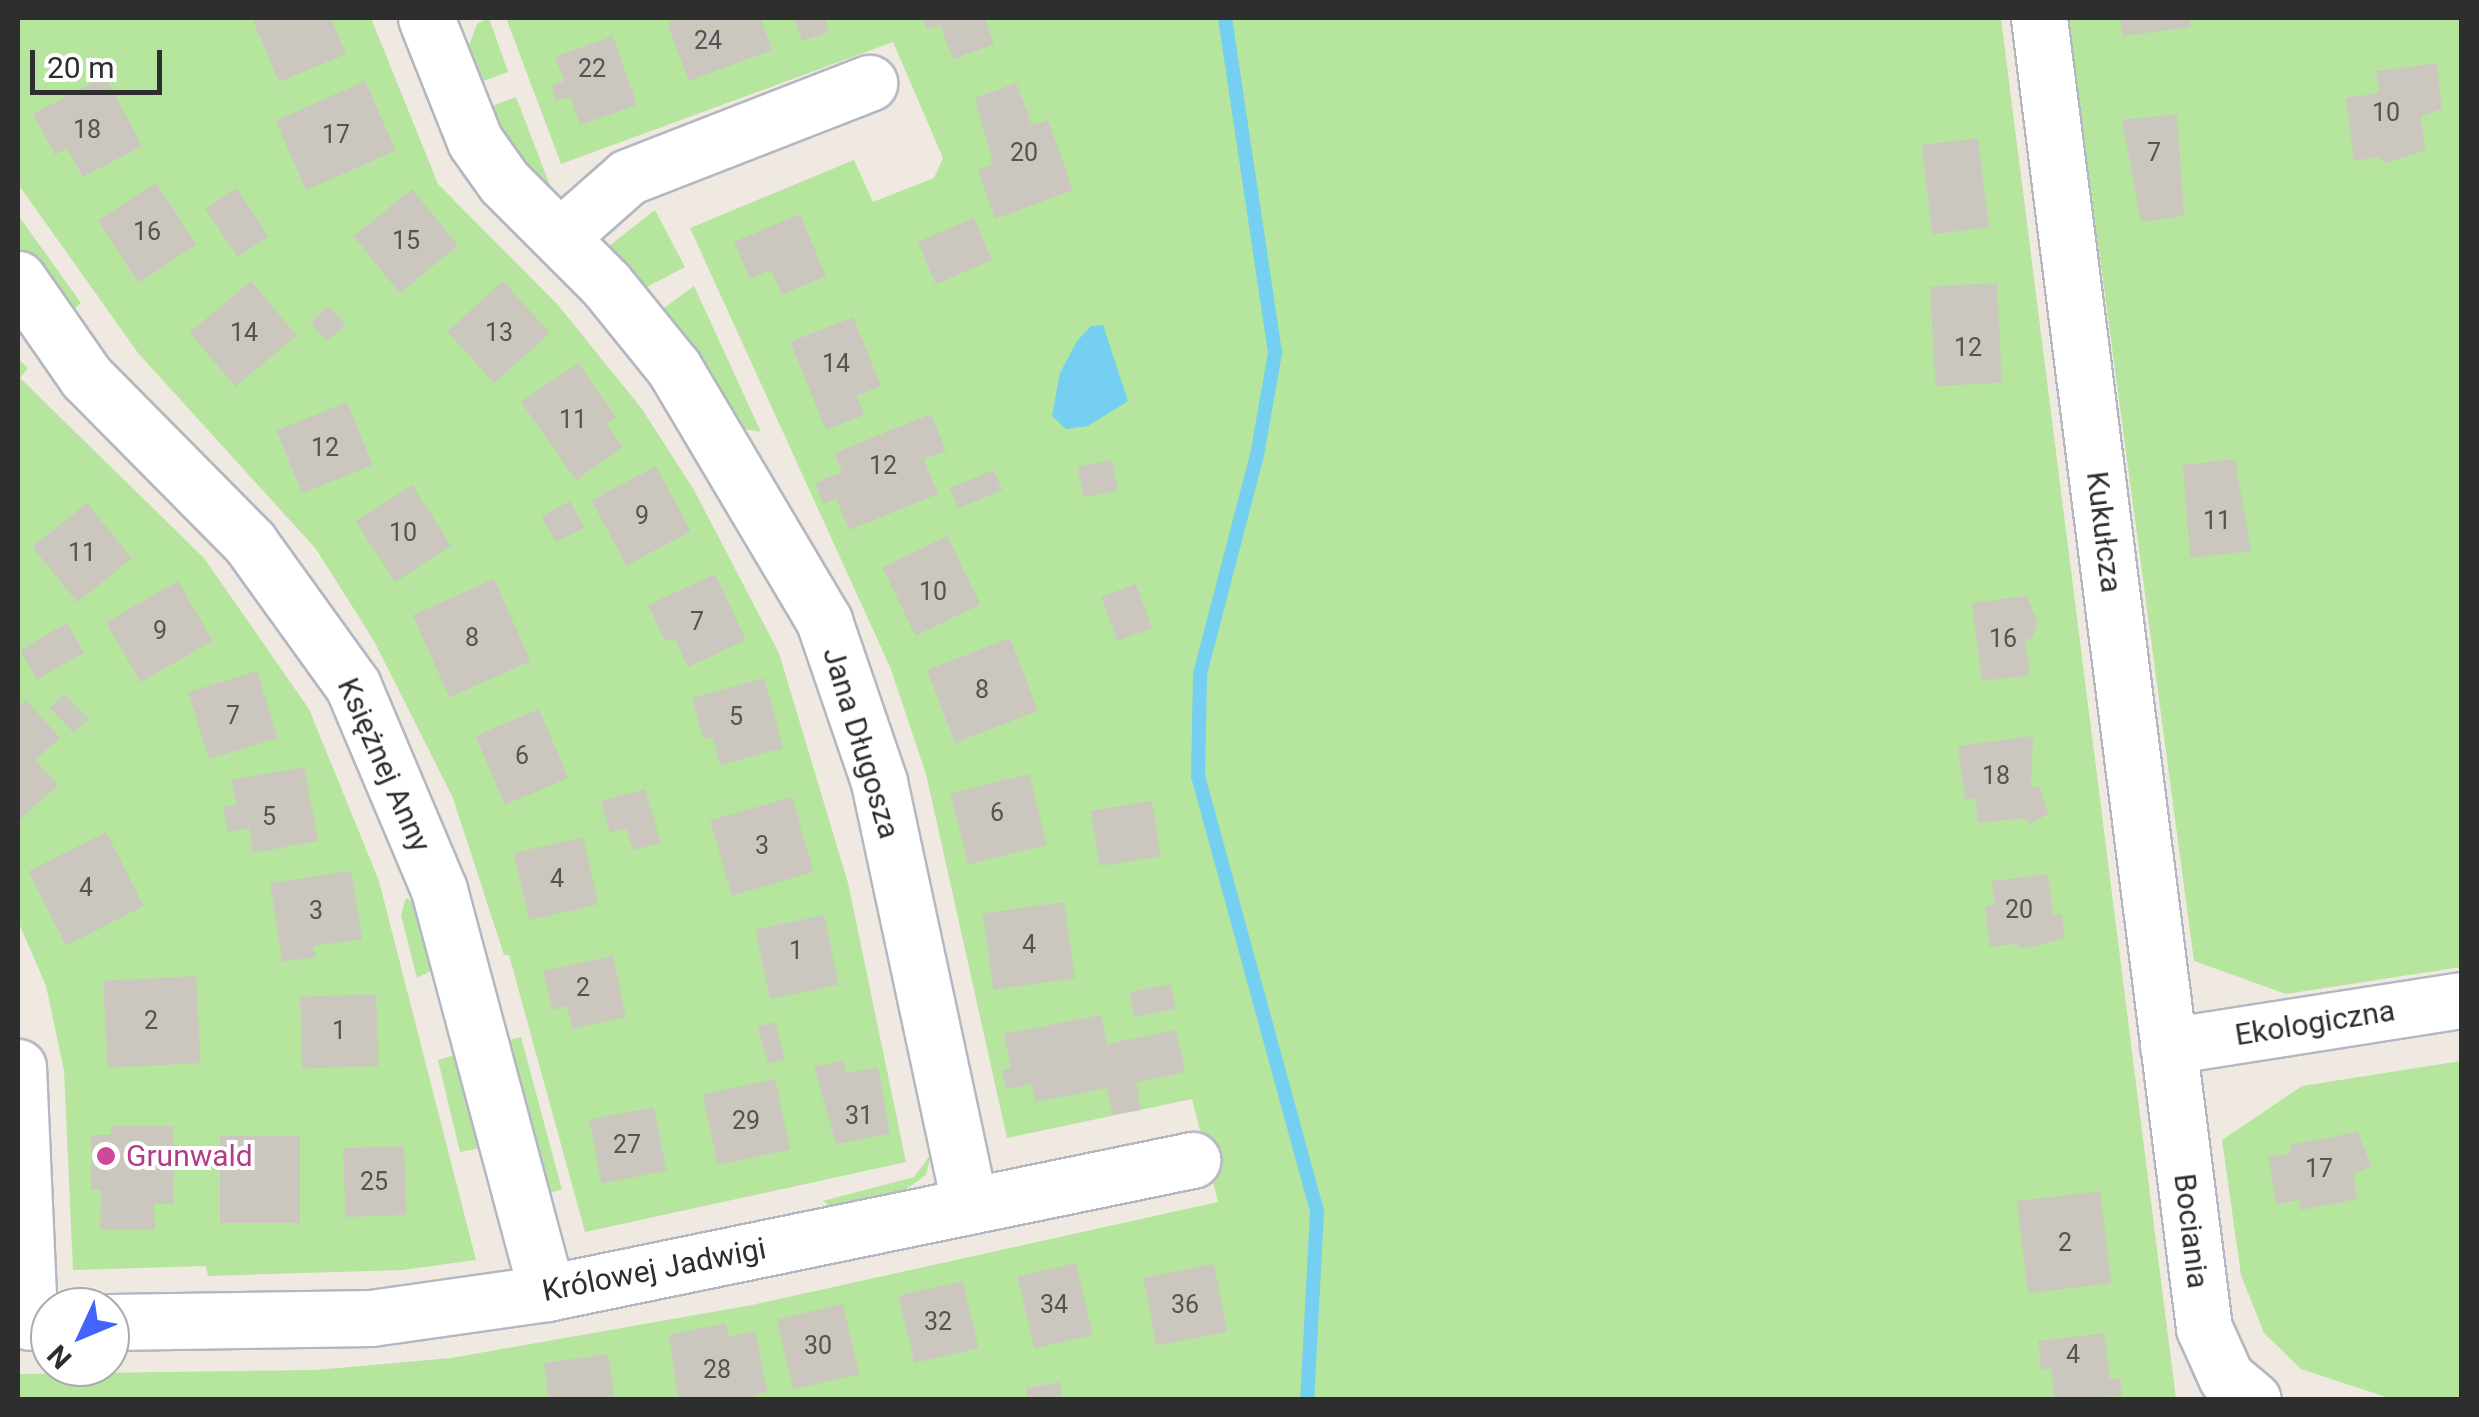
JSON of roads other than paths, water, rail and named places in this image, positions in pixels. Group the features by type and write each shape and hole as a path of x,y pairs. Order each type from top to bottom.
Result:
{"street":[{"name":"Jana Długosza","path":"426,18 475,141 504,182 561,236 684,382 824,622 879,782 970,1205"},
{"name":"Kukułcza","path":"2039,18 2168,1046"},
{"path":"561,236 628,177 869,83"},
{"name":"Księżnej Anny","path":"18,279 86,377 250,542 353,686 438,890 548,1293"},
{"path":"18,334 86,377"},
{"name":"Ekologiczna","path":"2168,1046 2462,1000"},
{"name":"Bociania","path":"2168,1046 2204,1328 2226,1377 2253,1400"},
{"path":"18,1067 30,1287"},
{"name":"Królowej Jadwigi","path":"130,1322 371,1318 548,1293 1192,1160"}],"water":[{"path":"1103,325 1128,401 1088,426 1066,429 1052,416 1060,373 1077,341 1091,326"}],"waterway":[{"path":"1225,18 1275,353 1257,455 1200,674 1198,776 1317,1212 1307,1400"}],"place":[{"name":"Grunwald","path":"106,1156"}]}
